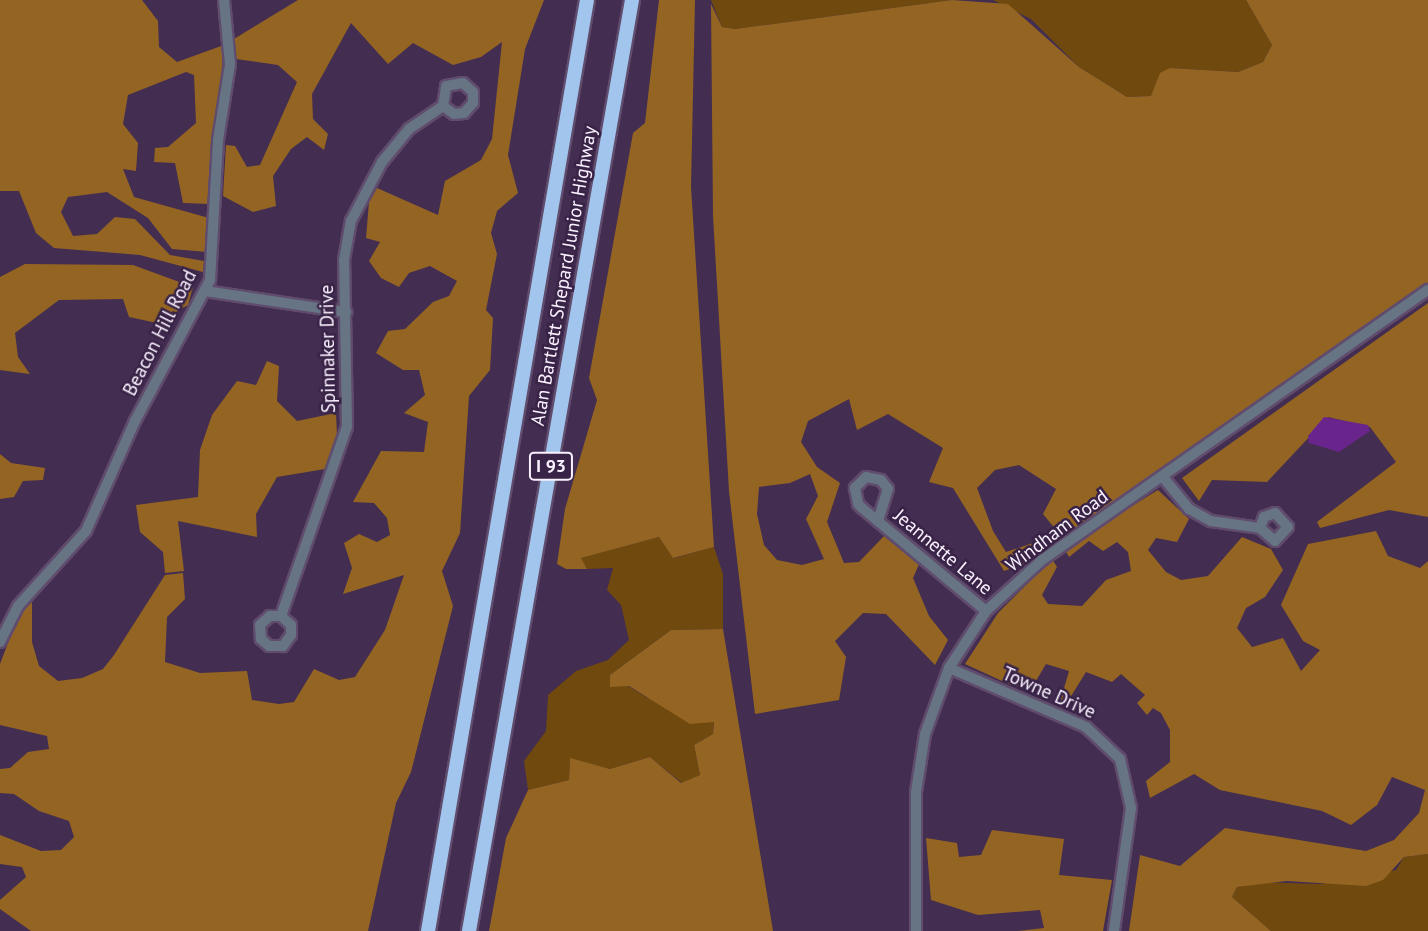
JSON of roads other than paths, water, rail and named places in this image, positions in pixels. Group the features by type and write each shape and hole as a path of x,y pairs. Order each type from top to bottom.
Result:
{"highway":[{"name":"Alan Bartlett Shepard Junior Highway","path":"428,931 587,0"},
{"name":"Alan Bartlett Shepard Junior Highway","path":"469,931 632,0"}],"street":[{"name":"Beacon Hill Road","path":"0,642 18,606 86,531 173,345 205,291 214,258 218,140 230,64 224,0"},
{"name":"Spinnaker Drive","path":"281,616 345,438 349,403 345,251 358,203 397,142 443,106"},
{"name":"Windham Road","path":"916,931 919,762 949,668 986,611 1042,560 1428,290"},
{"path":"205,291 346,312"},
{"path":"1162,476 1204,519 1260,528"},
{"name":"Jeannette Lane","path":"878,521 986,611"},
{"name":"Towne Drive","path":"949,668 1086,727 1120,759 1131,808 1114,931"}]}
